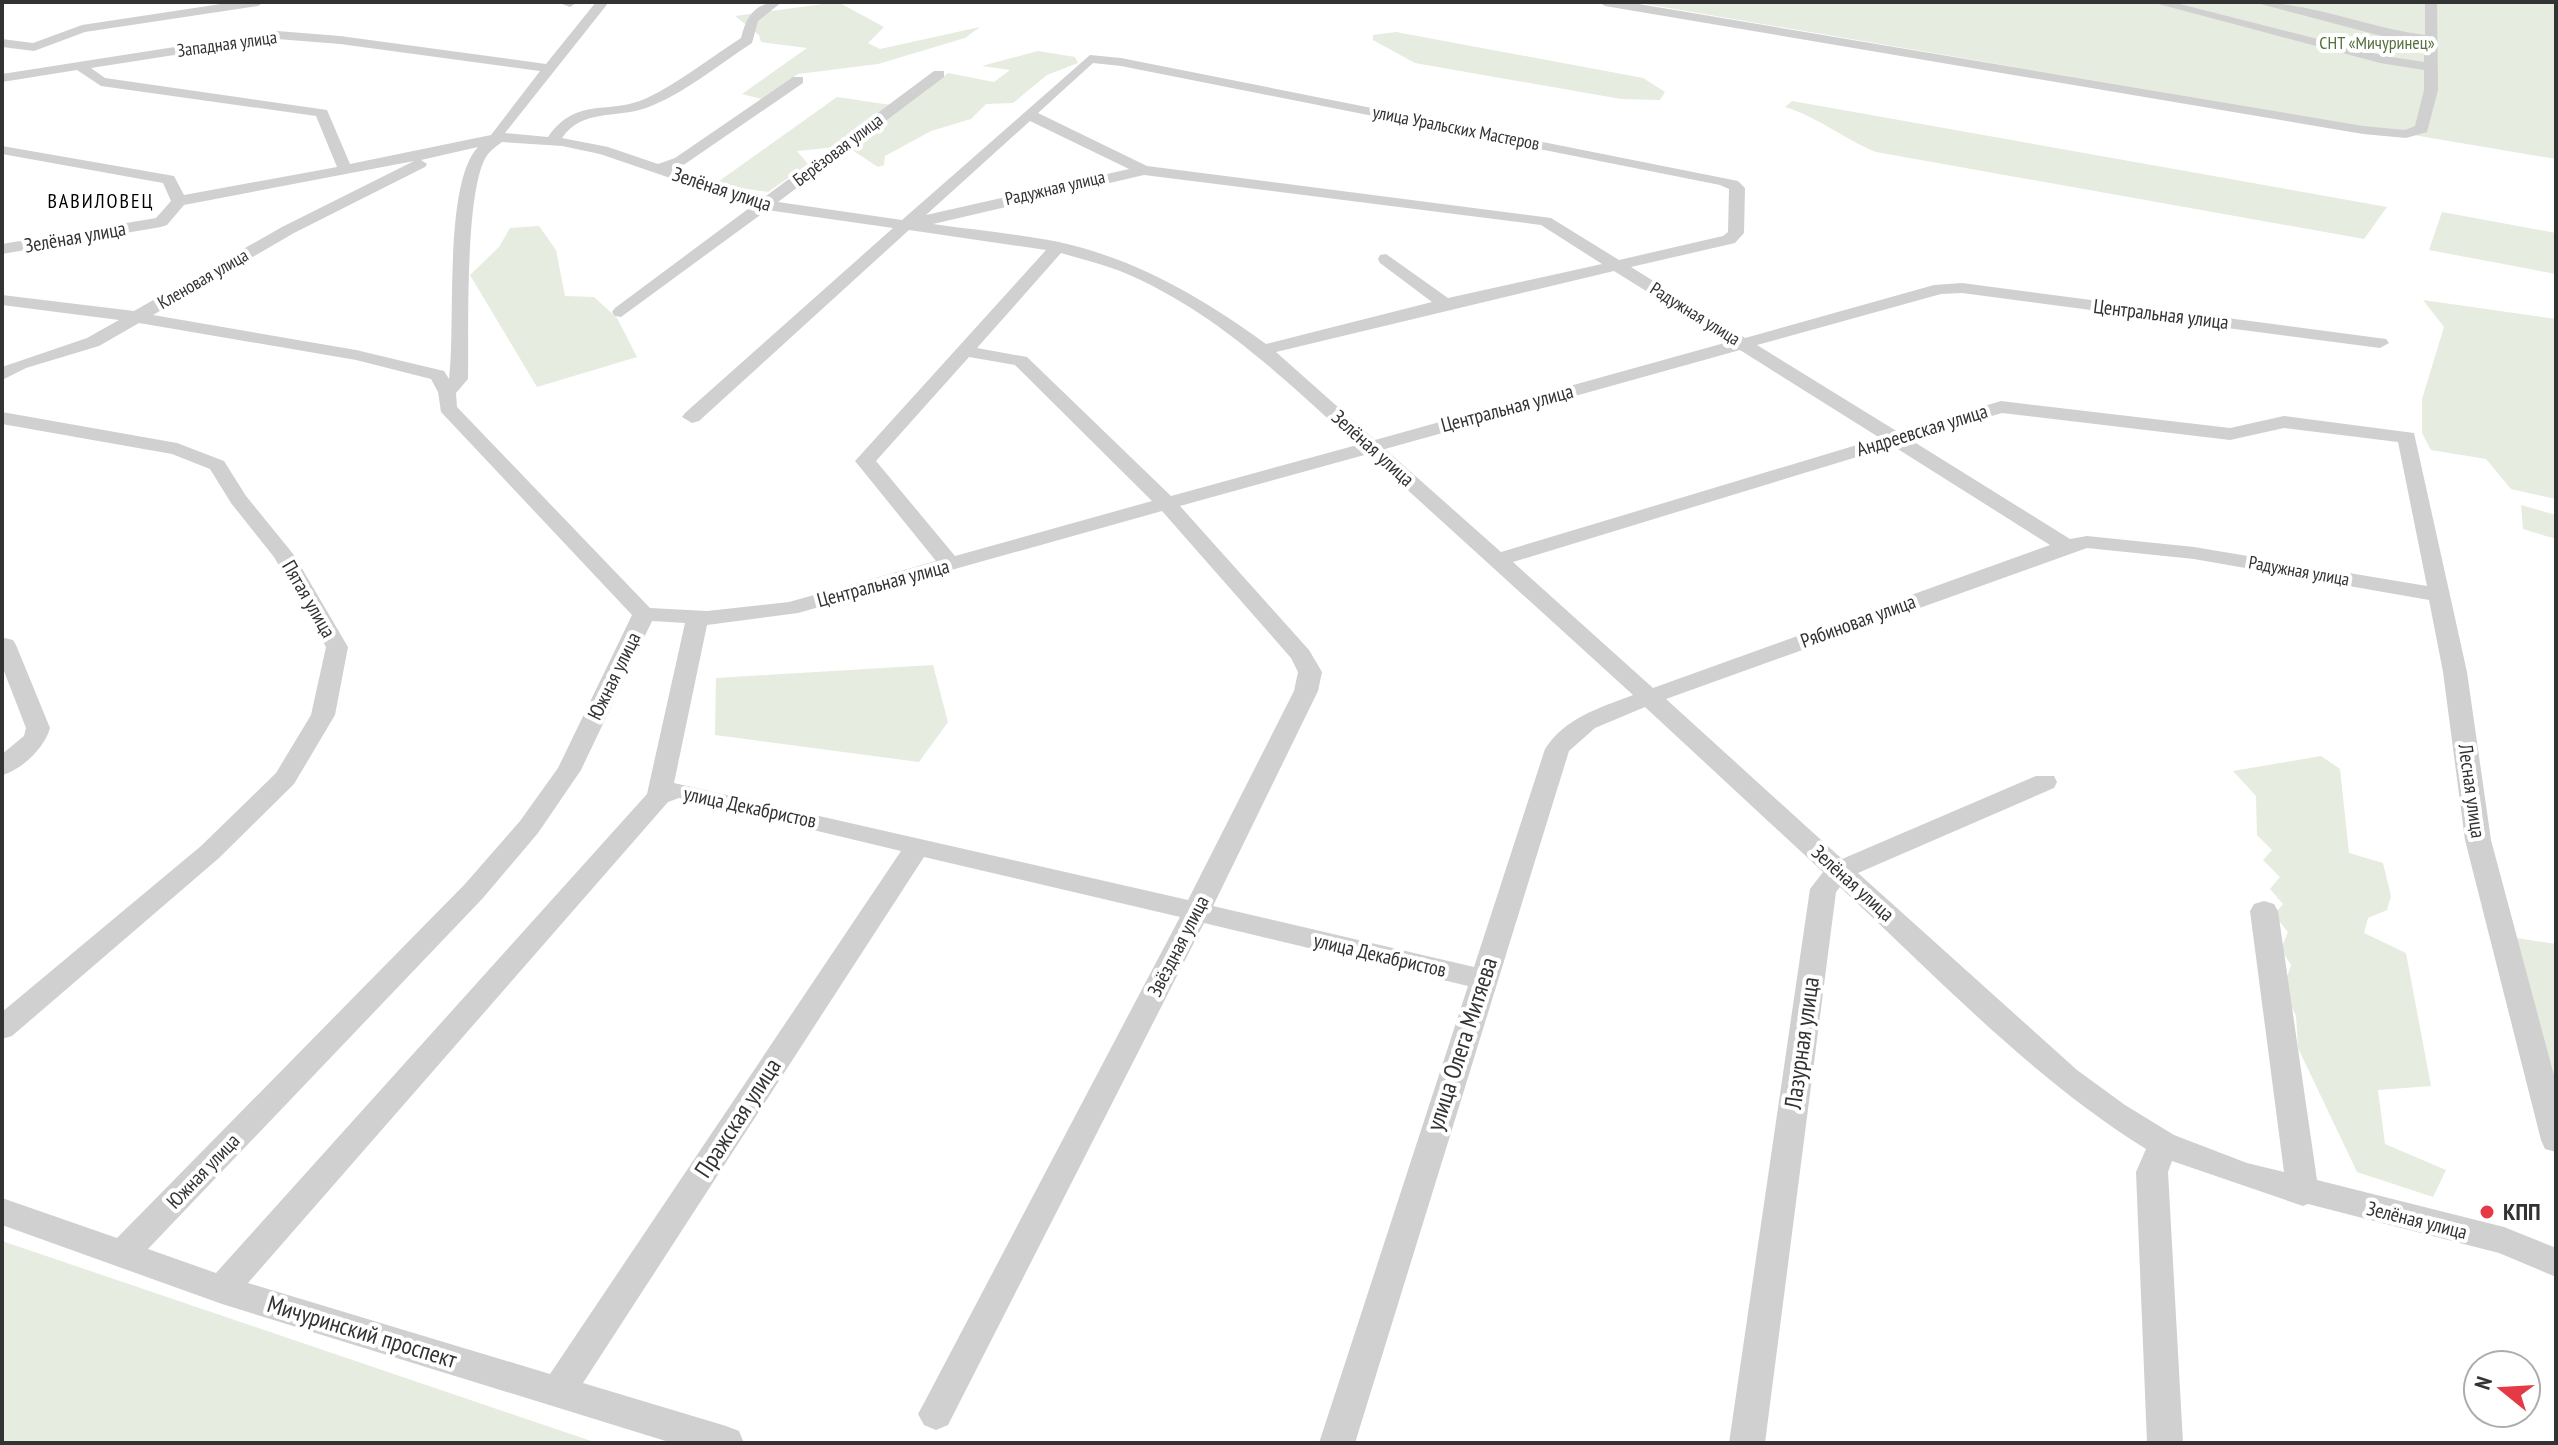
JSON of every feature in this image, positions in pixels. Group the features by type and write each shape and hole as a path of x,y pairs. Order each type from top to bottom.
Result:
{"street":[{"path":"563,2 570,3"},
{"path":"447,392 459,379 461,257 470,178 481,152 499,137 501,128 547,73 547,68 603,2"},
{"path":"552,141 569,118 582,113 633,106 656,98 747,40 752,19 776,2"},
{"path":"1605,2 2406,134 2422,129 2431,90 2431,2"},
{"path":"2157,2 2385,60 2431,67"},
{"path":"2259,2 2393,35 2431,40"},
{"path":"2,43 34,47 82,29 255,9 277,35"},
{"name":"Западная улица","path":"2,78 277,35 355,41 547,68"},
{"name":"улица Уральских Мастеров","path":"1027,116 1090,59 1100,58 1707,177 1737,188 1736,233 1729,240 1617,266"},
{"path":"80,66 101,82 322,113 345,169"},
{"name":"Берёзовая улица","path":"621,312 939,74"},
{"path":"659,169 680,161 798,80"},
{"path":"692,417 911,225 1027,116 1040,118 1144,170"},
{"name":"Зелёная улица","path":"2,249 161,222 179,201 475,145 499,137 552,141 603,150 766,205 1058,247 1114,263 1155,281 1226,323 1263,350 1650,697 2066,1078 2114,1114 2163,1144 2244,1175 2303,1193 2504,1241 2556,1263"},
{"name":"Кленовая улица","path":"137,317 288,230 384,181 475,145"},
{"path":"2,150 169,179 179,201"},
{"name":"Радужная улица","path":"911,225 1116,174 1144,170 1523,216 1555,225 2067,546 2087,542 2194,553 2439,595"},
{"path":"951,565 865,461 1058,247"},
{"path":"1386,259 1445,304"},
{"path":"1263,350 1445,304 1617,266"},
{"name":"Центральная улица","path":"644,614 697,618 748,615 790,608 1940,289 1962,288 2380,343"},
{"path":"2,300 137,317"},
{"path":"2,374 20,364 93,342 137,317"},
{"name":"Кленовая улица","path":"137,317 356,355 438,375 447,392"},
{"path":"965,351 1021,361 1166,503"},
{"name":"Южная улица","path":"121,1256 474,891 529,827 569,770 644,614 448,408 447,392"},
{"name":"Андреевская улица","path":"1497,560 2001,407 2230,434 2284,422 2407,437"},
{"name":"Пятая улица","path":"2,418 177,449 217,465 238,499 283,555 337,647 323,715 285,778 210,852 2,1028"},
{"name":"Лесная улица","path":"2407,437 2455,672 2478,840 2556,1140"},
{"name":"Звёздная улица","path":"936,1414 1196,912 1306,691 1310,672 1301,655 1166,503"},
{"name":"Рябиновая улица","path":"1650,697 2067,546"},
{"path":"659,796 697,618"},
{"path":"2,767 35,739 38,728 4,646"},
{"name":"улица Олега Митяева","path":"1337,1443 1557,749 1566,735 1583,724 1650,697"},
{"path":"1840,870 2045,782"},
{"name":"улица Декабристов","path":"222,1290 659,796 678,790 1483,979"},
{"name":"Пражская улица","path":"558,1391 918,846"},
{"name":"Лазурная улица","path":"1747,1443 1823,889 1840,870"},
{"path":"2264,911 2303,1193"},
{"path":"2163,1144 2152,1172 2165,1443"},
{"name":"Мичуринский проспект","path":"2,1211 222,1290 726,1443"}],"green space":[{"path":"838,2 884,27 868,43 880,49 980,27 965,38 878,64 798,74 761,99 742,94 807,48 761,42 759,35 735,16"},
{"name":"СНТ «Мичуринец»","path":"1634,2 2556,2 2556,159 2437,139"},
{"path":"1396,32 1643,78 1665,92 1660,100 1621,99 1415,63 1373,40 1373,35"},
{"path":"1038,51 1075,57 1078,63 1047,75 1013,103 986,104 971,119 931,131 885,156 884,165 878,167 846,146 797,151 808,164 768,192 715,184 837,97 904,107 948,73 994,82 1010,70 982,66"},
{"path":"1792,101 2387,207 2364,239 1876,152 1809,116 1785,107"},
{"path":"2442,212 2556,233 2556,274 2429,250"},
{"path":"539,226 556,250 565,296 594,297 617,318 637,357 537,387 470,275 499,247 510,228"},
{"path":"2423,300 2556,319 2556,499 2511,489 2486,459 2431,450 2422,433 2422,399 2444,327"},
{"path":"2521,505 2556,515 2556,539 2523,529"},
{"path":"933,665 948,722 919,762 715,735 716,678"},
{"path":"2321,756 2340,769 2349,853 2383,863 2391,896 2387,910 2368,918 2364,933 2406,953 2431,1086 2378,1090 2385,1144 2446,1170 2433,1197 2357,1172 2298,1048 2296,1016 2283,988 2291,965 2281,949 2288,932 2274,915 2283,904 2270,889 2280,877 2263,860 2272,850 2257,835 2256,796 2233,771"},
{"path":"2516,938 2556,944 2556,1107"},
{"path":"2,1241 597,1443 2,1443"}],"place":[{"name":"КПП","path":"2487,1212"}],"district":[{"name":"ВАВИЛОВЕЦ","path":"101,201"}]}
